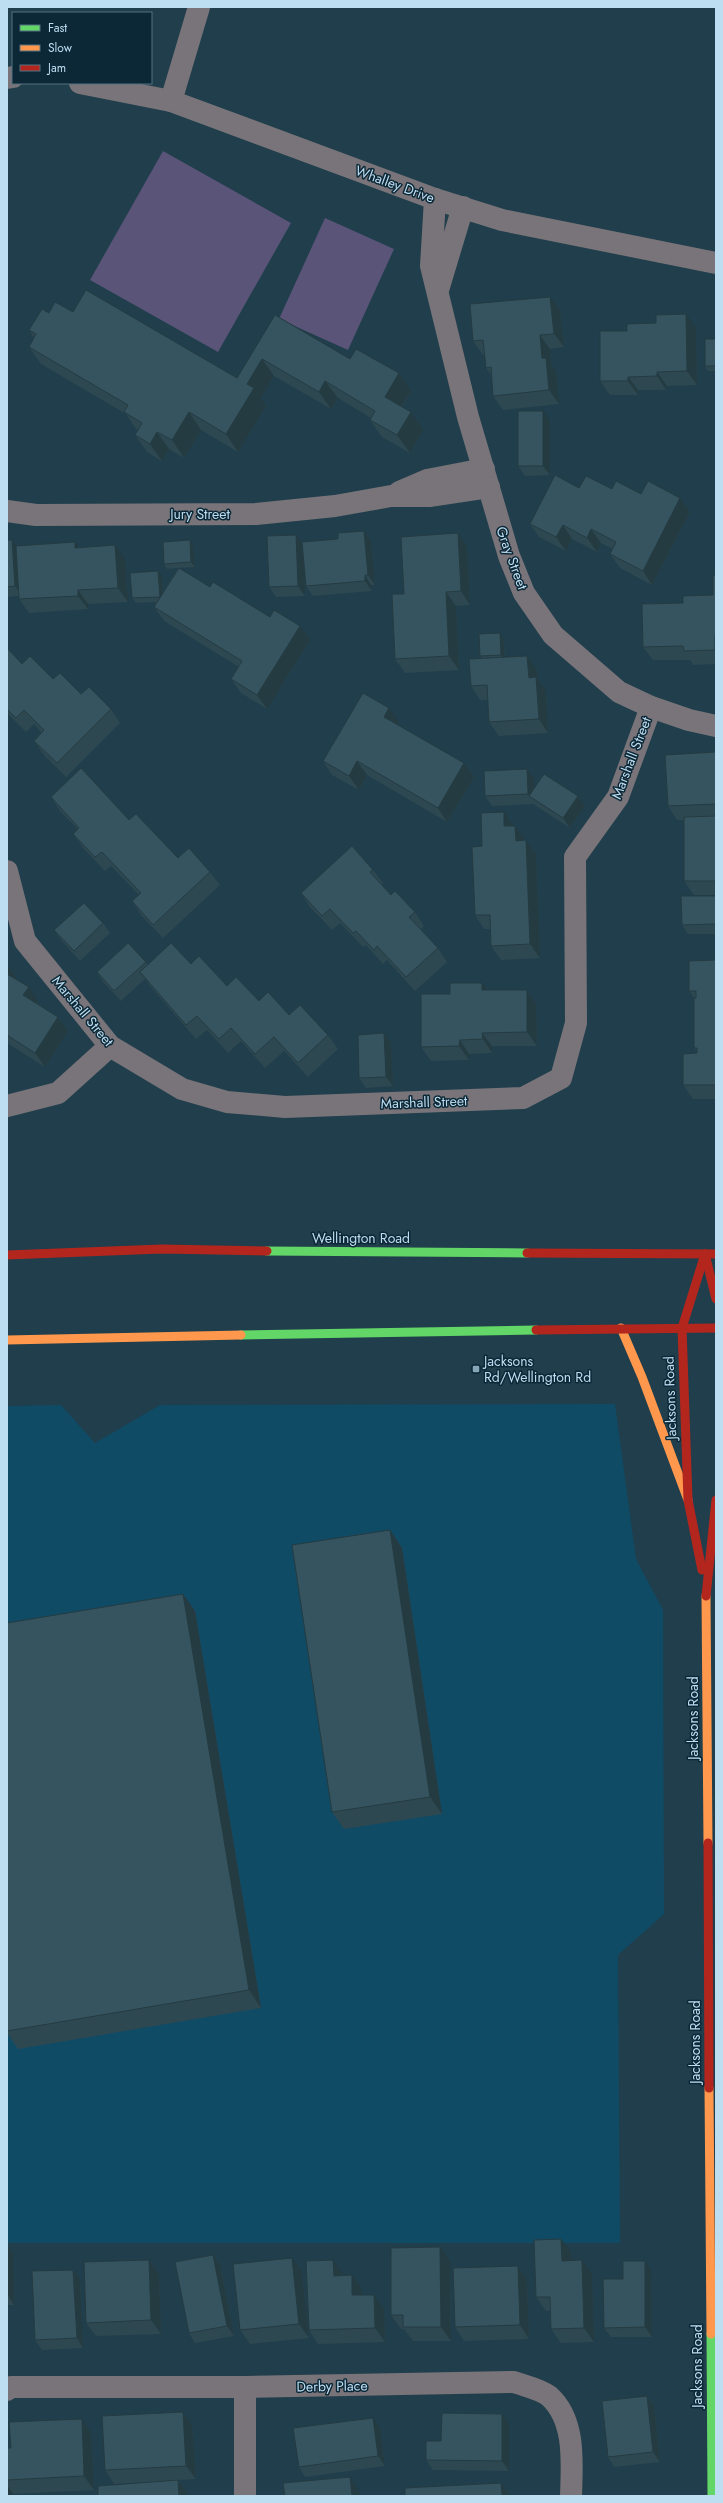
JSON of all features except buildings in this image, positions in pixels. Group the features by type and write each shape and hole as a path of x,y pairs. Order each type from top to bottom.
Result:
{"main road":[{"name":"Wellington Road","path":"7,1255 162,1249 321,1252 716,1254"},
{"path":"705,1254 716,1299"},
{"name":"Jacksons Road","path":"705,1254 682,1328 688,1500 706,1589"},
{"path":"621,1328 688,1500"},
{"path":"7,1340 621,1328 716,1328"},
{"name":"Jacksons Road","path":"712,2496 712,1872 706,1589 716,1500"}],"street":[{"path":"172,101 199,7"},
{"name":"Whalley Drive","path":"85,84 172,101 435,199 502,220 716,263"},
{"name":"Gray Street","path":"435,199 431,266 468,418 509,556 524,593 553,636 619,692 651,707 689,720 716,726"},
{"name":"Gray Street","path":"438,290 463,207"},
{"name":"Jury Street","path":"7,511 36,515 256,514 335,506 391,496 430,496 487,478"},
{"name":"Marshall Street","path":"7,871 25,941 110,1046 182,1089 227,1102 278,1106 523,1098 561,1078 576,1023 576,857 618,797 651,707"},
{"path":"7,1106 58,1093 110,1046"},
{"name":"Derby Place","path":"7,2390 11,2387 245,2387 514,2382 548,2395 563,2412 572,2450 571,2496"},
{"path":"245,2387 245,2496"}],"shaded area":[{"path":"163,151 291,223 218,352 90,280"},
{"path":"325,218 394,249 348,350 279,319"},
{"path":"615,1404 636,1559 663,1610 664,1914 618,1955 620,2243 7,2243 7,1406 61,1405 95,1443 160,1405"}],"traffic: fast":[{"path":"267,1251 527,1253"},
{"path":"241,1335 536,1330"},
{"path":"711,2334 712,2496"}],"traffic: slow":[{"path":"621,1328 642,1377 688,1500"},
{"path":"7,1340 241,1335"},
{"path":"706,1596 708,1843"},
{"path":"709,2088 711,2334"}],"traffic: jam":[{"path":"7,1255 162,1249 267,1251"},
{"path":"527,1253 716,1254"},
{"path":"705,1254 716,1299"},
{"path":"702,1570 688,1500 682,1328 705,1254"},
{"path":"536,1330 716,1328"},
{"path":"706,1596 716,1500"},
{"path":"708,1843 709,2088"}],"place":[{"name":"Jacksons Rd/Wellington Rd","path":"476,1369"}]}
